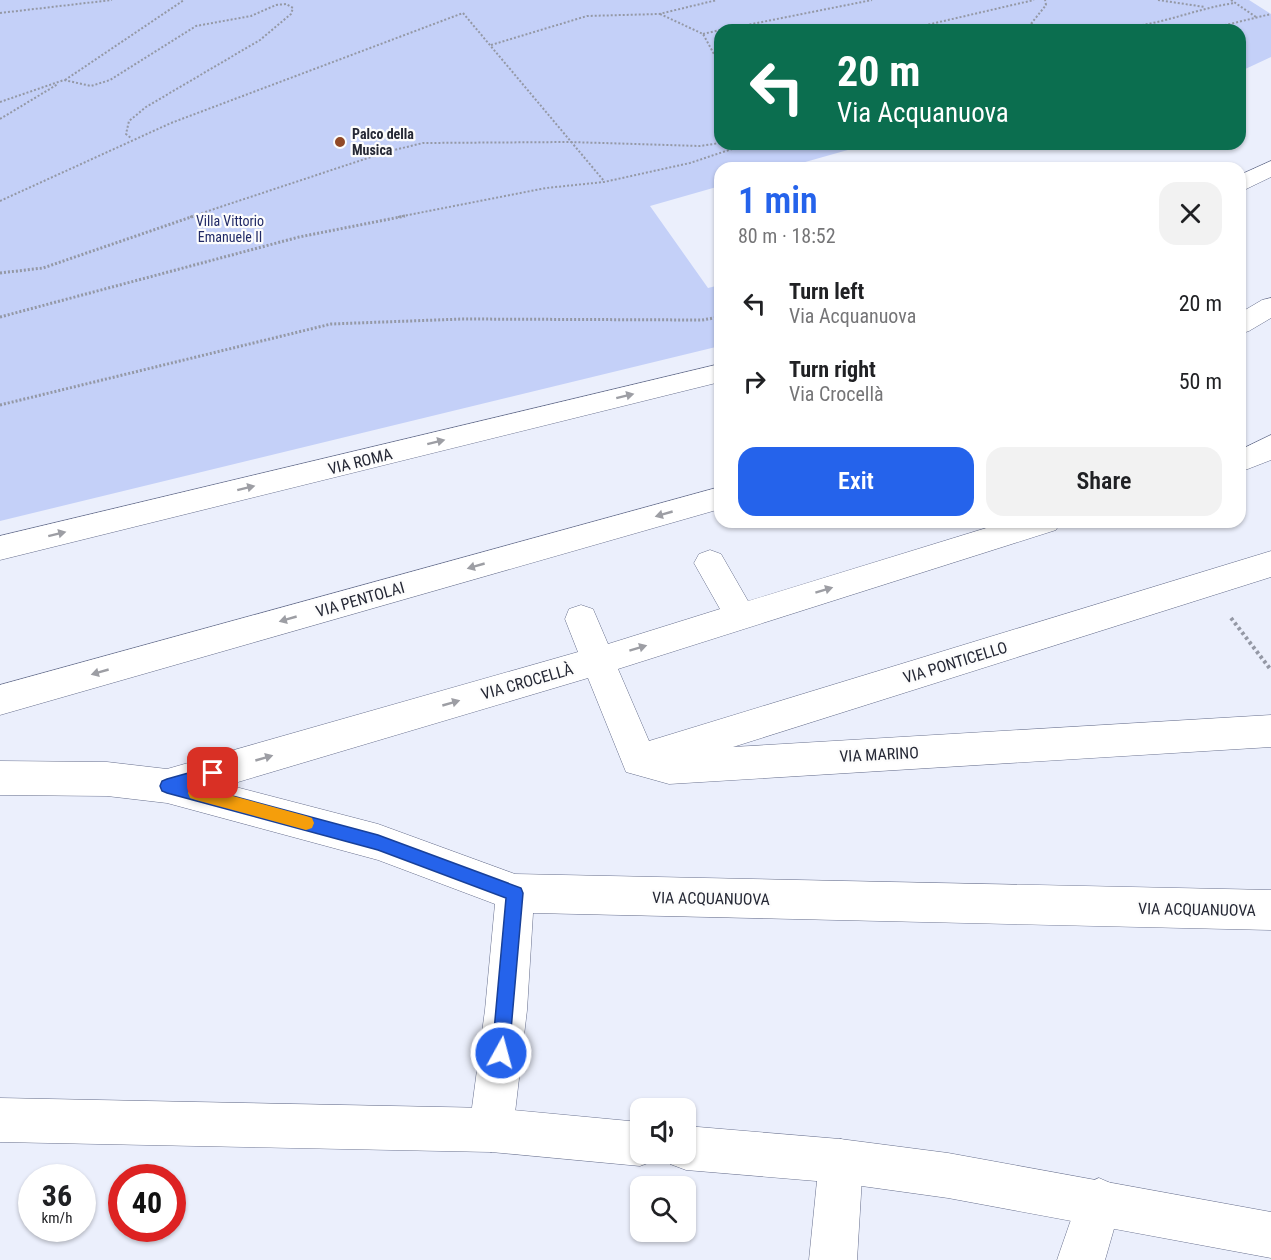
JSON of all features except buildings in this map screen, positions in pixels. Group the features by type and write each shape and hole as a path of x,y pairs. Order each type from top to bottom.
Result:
{"street":[{"path":"1246,181 1271,168"},
{"path":"1246,321 1271,306"},
{"name":"VIA ROMA","path":"0,548 714,374"},
{"name":"VIA PENTOLAI","path":"0,700 714,500"},
{"name":"VIA CROCELLÀ","path":"0,778 107,779 167,786 598,661 1026,528"},
{"path":"710,563 740,616"},
{"name":"VIA PONTICELLO","path":"639,760 1271,564"},
{"path":"580,619 639,760"},
{"name":"VIA MARINO","path":"639,760 669,766 1271,731"},
{"name":"VIA ACQUANUOVA","path":"167,786 378,842 515,893 1271,910"},
{"path":"491,1130 506,1010 515,893"},
{"path":"0,1120 491,1130 630,1143"},
{"path":"696,1149 841,1161 969,1179 1099,1201 1271,1235"},
{"path":"833,1260 841,1161"},
{"path":"1081,1260 1099,1201"}],"path":[{"path":"0,13 112,0"},
{"path":"0,120 184,0"},
{"path":"491,45 587,16 659,14 717,0"},
{"path":"751,24 872,0"},
{"path":"931,24 1034,0"},
{"path":"1031,24 1046,5 1045,0"},
{"path":"1158,0 1207,7"},
{"path":"1231,0 1257,18"},
{"path":"1148,24 1207,7 1235,3"},
{"path":"0,102 64,80 91,86 110,80 196,26 251,16 276,5 286,4 293,8 291,14 260,40 146,107 129,121 126,134 131,138"},
{"path":"0,201 131,138 224,100 463,13 604,182"},
{"path":"659,14 703,34 714,54"},
{"path":"1231,24 1271,14"},
{"path":"703,34 714,32"},
{"path":"0,273 43,268 299,180 386,152 423,143 570,142 700,146 714,144"},
{"path":"0,317 299,237 546,188 604,182 690,163 729,150"},
{"path":"0,405 331,324 462,319 702,320 714,318"},
{"path":"1205,584 1271,670"}],"green space":[{"name":"Villa Vittorio Emanuele II","path":"0,0 1249,0 1271,14 1271,57 1246,69 1246,24 714,24 714,150 848,150 805,162 714,162 714,188 650,206 708,288 714,286 714,347 0,521"}],"slow traffic":[{"path":"196,793 306,823"}],"place":[{"name":"Palco della Musica","path":"340,142"}],"route":[{"path":"213,773 167,786 378,842 515,893 501,1053"}]}
